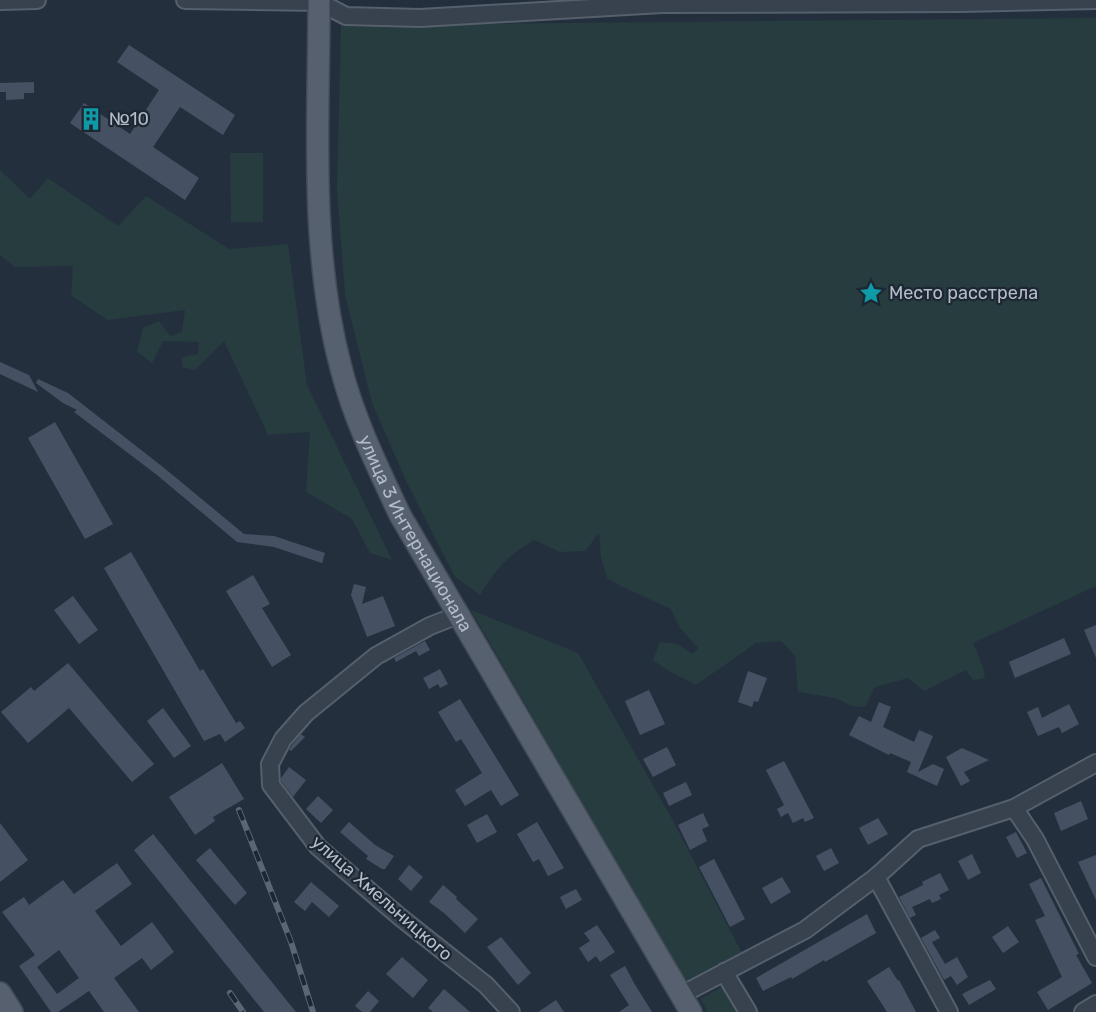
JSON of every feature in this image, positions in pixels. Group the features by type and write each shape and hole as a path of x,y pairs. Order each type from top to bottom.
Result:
{"main road":[{"name":"улица 3 Интернационала","path":"319,1 319,206 325,291 341,368 366,443 400,516 686,1003"},
{"path":"0,993 12,1012"}],"street":[{"path":"0,1 37,0"},
{"path":"185,0 319,1 346,16 420,18 503,6 662,2 1096,0"},
{"name":"улица Хмельницкого","path":"458,615 430,626 376,656 306,713 284,739 270,764 271,786 318,847 400,917 486,985 511,1012"},
{"path":"686,1003 724,972 805,930 876,877 918,839 1014,808 1096,763"},
{"path":"1014,808 1035,839 1096,957"},
{"path":"876,877 949,1012"},
{"path":"724,972 748,1012"},
{"path":"1083,1012 1096,1004"}],"green space":[{"path":"1096,18 1096,586 973,643 985,678 973,680 966,670 924,691 908,678 875,687 865,707 852,706 835,698 798,692 795,656 781,641 756,643 696,685 665,669 653,660 660,642 677,644 693,654 698,648 680,628 671,609 607,578 601,557 599,533 585,551 560,552 534,540 503,564 480,595 455,577 407,483 372,403 345,295 337,189 341,25"},
{"path":"230,153 263,153 263,222 231,222"},
{"path":"0,170 30,199 48,178 118,226 146,196 229,249 288,244 307,385 392,560 370,553 352,519 306,492 310,432 268,435 224,341 195,370 182,367 182,357 198,354 199,342 163,341 152,363 137,352 143,328 159,321 170,336 182,332 185,310 107,320 71,295 73,266 15,267 0,255"},
{"path":"471,610 578,653 671,817 742,953 685,982"},
{"path":"724,986 739,1012 708,1012 700,999"}],"building":[{"name":"№10","path":"129,45 235,115 223,135 180,107 153,147 199,178 185,200 70,123 84,103 130,134 159,90 117,62"},
{"path":"34,82 34,93 24,93 24,99 6,100 6,92 0,92 0,83"},
{"path":"0,362 29,375 38,392 0,374"},
{"path":"38,379 68,393 244,534 274,536 325,553 322,563 274,547 237,542 157,475 74,412 77,410 63,403 36,383"},
{"path":"55,422 113,524 85,539 28,438"},
{"path":"131,552 200,671 203,669 236,723 240,721 245,728 225,742 220,734 204,741 104,568"},
{"path":"253,575 270,604 262,608 291,655 272,667 226,591"},
{"path":"354,584 366,587 362,604 383,596 395,626 367,637 351,595"},
{"path":"73,596 98,630 79,644 54,610"},
{"path":"1096,625 1096,658 1084,630"},
{"path":"1064,638 1071,654 1015,678 1009,662"},
{"path":"425,641 430,650 419,656 416,651 396,662 394,658"},
{"path":"68,663 154,764 132,782 69,708 28,743 1,712 31,687 34,691"},
{"path":"440,669 448,684 440,688 438,684 429,689 423,678"},
{"path":"748,671 767,678 758,702 754,701 752,707 738,702"},
{"path":"649,690 665,724 640,735 625,701"},
{"path":"460,699 519,795 501,806 491,790 465,806 455,790 482,773 461,739 456,742 438,712"},
{"path":"879,702 891,707 883,727 914,742 919,730 933,736 918,772 933,764 944,769 937,786 907,772 911,762 890,753 889,755 849,735 859,716 871,722"},
{"path":"1069,704 1079,724 1062,733 1059,727 1038,736 1027,712 1038,707 1042,718"},
{"path":"163,708 191,746 174,758 147,721"},
{"path":"301,734 305,737 291,751 289,750 292,745"},
{"path":"667,747 676,765 653,777 643,759"},
{"path":"962,748 989,760 964,772 970,781 961,786 946,757"},
{"path":"784,761 814,818 805,822 803,818 793,823 788,813 781,817 777,809 784,805 766,770"},
{"path":"222,763 244,799 213,817 215,821 195,835 169,797"},
{"path":"289,767 306,780 293,797 281,781"},
{"path":"686,782 692,795 669,806 663,793"},
{"path":"318,796 333,810 321,823 306,809"},
{"path":"1081,801 1088,819 1061,831 1054,813"},
{"path":"703,813 709,826 702,829 707,841 690,850 678,825"},
{"path":"487,814 497,832 477,843 467,825"},
{"path":"878,818 888,834 868,845 859,828"},
{"path":"349,822 375,845 394,856 385,869 366,859 368,856 340,832"},
{"path":"537,822 564,868 548,876 539,859 533,862 517,834"},
{"path":"0,823 28,860 0,882"},
{"path":"1016,832 1027,853 1017,858 1006,837"},
{"path":"153,834 296,1012 264,1012 134,850"},
{"path":"210,848 247,893 235,905 196,860"},
{"path":"831,848 839,863 824,871 816,856"},
{"path":"972,854 981,873 968,880 958,861"},
{"path":"1096,855 1096,900 1078,862"},
{"path":"714,859 745,919 730,927 699,867"},
{"path":"117,863 132,884 95,911 121,946 152,922 174,952 151,970 142,958 114,978 139,1012 104,1012 89,991 58,1012 51,1012 19,966 35,955 2,912 24,897 29,905 63,880 74,894","holes":["59,950 79,978 57,994 37,967"]},
{"path":"409,865 423,877 411,891 398,879"},
{"path":"940,873 949,890 939,895 941,899 932,903 930,899 912,907 916,915 910,918 899,897"},
{"path":"782,877 791,892 771,904 762,888"},
{"path":"1041,878 1079,954 1076,955 1092,983 1048,1010 1037,992 1062,977 1035,920 1045,916 1029,884"},
{"path":"311,882 339,906 329,917 312,902 305,911 294,902"},
{"path":"443,885 478,919 465,933 429,902"},
{"path":"576,889 582,900 566,909 560,897"},
{"path":"867,914 876,933 792,979 791,977 763,991 756,978"},
{"path":"597,925 615,952 600,962 596,956 588,962 579,948 590,941 584,933"},
{"path":"1008,926 1019,942 1003,953 992,937"},
{"path":"935,930 940,938 932,942 945,964 957,957 968,977 957,985 951,976 944,980 921,938"},
{"path":"501,937 531,973 518,985 487,947"},
{"path":"402,957 428,980 413,998 386,974"},
{"path":"625,966 652,1012 619,1012 629,1005 610,975"},
{"path":"889,967 899,980 916,1012 887,1012 867,981"},
{"path":"990,980 996,989 969,1005 962,994"},
{"path":"444,989 470,1012 433,1012 428,1008"},
{"path":"368,991 379,1001 370,1012 362,1012 355,1006"},
{"path":"556,1000 564,1012 538,1012"}],"railway":[{"path":"239,810 291,942 313,1012"},
{"path":"230,993 243,1012"}],"place":[{"name":"№10","path":"91,119"},
{"name":"Место расстрела","path":"871,293"}]}
